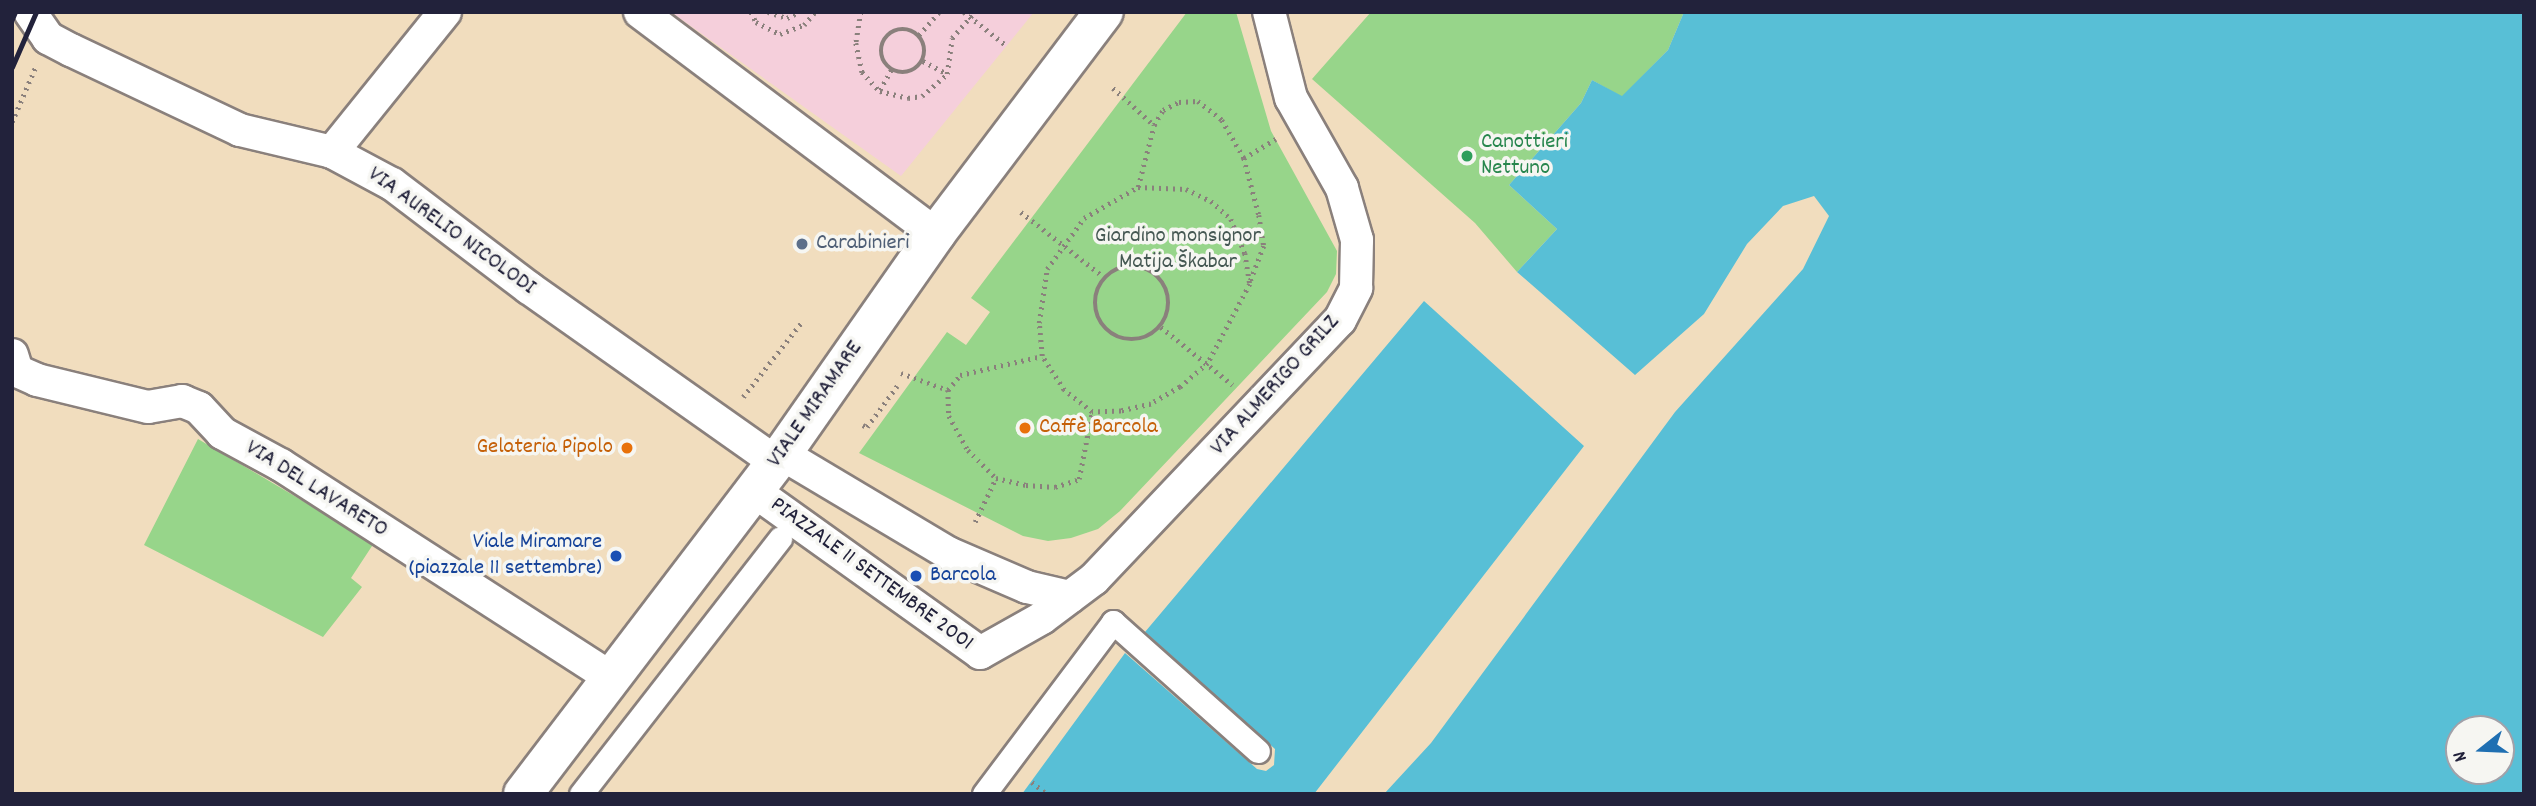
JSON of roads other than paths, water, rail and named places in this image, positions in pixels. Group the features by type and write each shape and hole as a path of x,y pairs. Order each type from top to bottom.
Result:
{"main road":[{"name":"VIALE MIRAMARE","path":"523,794 771,469 936,234 1104,12"}],"street":[{"name":"VIA AURELIO NICOLODI","path":"30,12 48,38 240,130 332,152 392,184 529,288 723,422 771,469"},
{"path":"332,152 445,12"},
{"path":"640,12 936,234"},
{"name":"VIA ALMERIGO GRILZ","path":"1070,597 1143,531 1340,320 1356,288 1357,240 1342,188 1291,98 1269,12"},
{"name":"VIA DEL LAVARETO","path":"12,355 17,371 37,380 148,407 182,401 199,408 222,432 281,465 612,678"},
{"name":"PIAZZALE 11 SETTEMBRE 2001","path":"771,469 1027,587 1070,597"},
{"name":"PIAZZALE 11 SETTEMBRE 2001","path":"771,469 980,653 1070,597"},
{"name":"PIAZZALE 11 SETTEMBRE 2001","path":"581,794 780,538"},
{"path":"984,794 1112,622 1258,751"}],"water":[{"path":"1684,12 2524,12 2524,794 1384,794 1431,743 1675,412 1803,269 1829,216 1814,196 1783,206 1747,244 1704,314 1635,375 1517,272 1557,229 1509,185 1581,103 1592,80 1622,96 1668,50"},
{"path":"1424,301 1584,446 1314,794 1022,794 1125,653 1257,769 1266,771 1274,765 1275,749 1145,632"}],"railway":[{"path":"12,19 15,12"},
{"path":"12,67 36,12"}],"place":[{"name":"Canottieri Nettuno","path":"1467,156"},
{"name":"Carabinieri","path":"802,244"},
{"name":"Caffè Barcola","path":"1025,428"},
{"name":"Gelateria Pipolo","path":"627,448"},
{"name":"Viale Miramare (piazzale 11 settembre)","path":"616,556"},
{"name":"Barcola","path":"916,576"}],"park label":[{"name":"Giardino monsignor Matija Škabar","path":"1178,250"}]}
